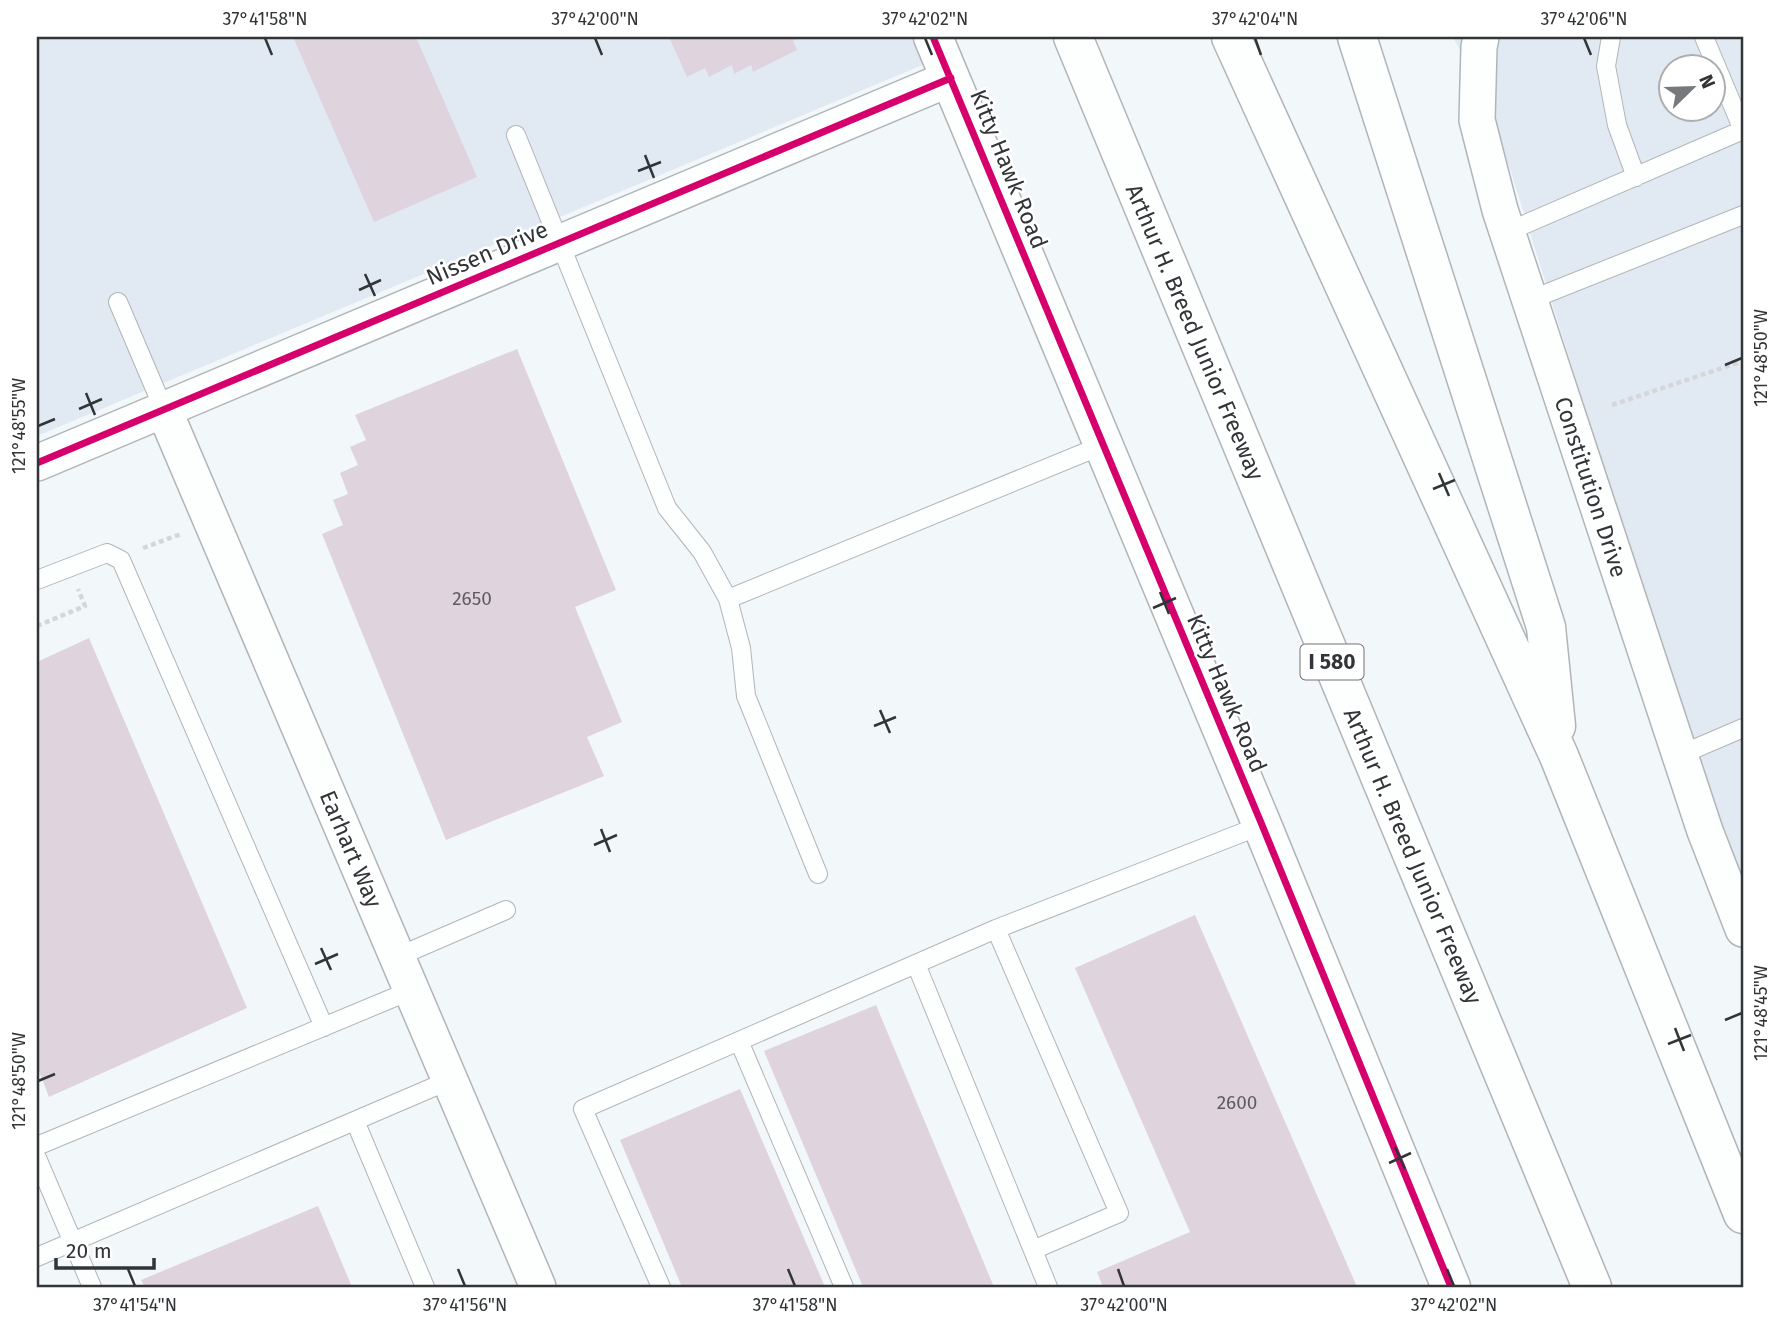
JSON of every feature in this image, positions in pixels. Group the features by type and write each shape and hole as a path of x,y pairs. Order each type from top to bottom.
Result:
{"main road":[{"name":"Kitty Hawk Road","path":"933,37 1262,825 1451,1287"},
{"name":"Arthur H. Breed Junior Freeway","path":"1073,37 1592,1287"},
{"path":"1231,37 1559,756 1743,1214"},
{"path":"1357,37 1546,627 1559,756"}],"street":[{"name":"Constitution Drive","path":"1481,37 1477,120 1507,232 1705,831 1743,929"},
{"name":"Nissen Drive","path":"37,463 951,78"},
{"name":"Earhart Way","path":"164,410 538,1287"}],"lane":[{"path":"1611,37 1606,66 1617,125 1636,177"},
{"path":"1507,232 1743,130 1704,37"},
{"path":"516,135 667,508 702,552 728,599 741,648 746,696 818,874"},
{"path":"1530,300 1743,215"},
{"path":"118,302 164,410"},
{"path":"728,599 1102,445"},
{"path":"37,580 107,553 121,560 324,1027"},
{"path":"1680,755 1743,728"},
{"path":"660,1287 583,1109 996,929 1262,825"},
{"path":"397,957 506,910"},
{"path":"996,929 1119,1213 1033,1250"},
{"path":"916,964 1048,1287"},
{"path":"37,1146 412,990"},
{"path":"739,1041 844,1287"},
{"path":"37,1257 450,1080"},
{"path":"355,1121 425,1287"},
{"path":"37,1157 92,1287"}],"path":[{"path":"1612,405 1743,361"}],"shaded area":[{"path":"37,37 921,37 932,61 37,436"},
{"path":"1453,37 1743,37 1743,879 1701,778 1494,118"}],"building":[{"path":"293,37 416,37 477,177 374,222"},
{"path":"669,37 801,37 793,41 797,50 753,72 751,65 734,74 732,65 709,77 705,68 687,77"},
{"path":"517,349 616,590 575,607 622,722 587,737 604,776 446,840 322,534 343,525 333,500 348,494 340,473 358,465 350,447 366,440 355,415"},
{"path":"89,638 247,1008 49,1097 37,1066 37,662"},
{"path":"1195,915 1357,1287 1103,1287 1097,1272 1190,1232 1075,968"},
{"path":"876,1005 994,1287 863,1287 764,1051"},
{"path":"740,1089 825,1287 682,1287 620,1140"},
{"path":"318,1206 352,1287 145,1287 141,1280"}],"cycle path":[{"path":"933,37 1262,825 1451,1287"},
{"path":"37,463 951,78"}]}
